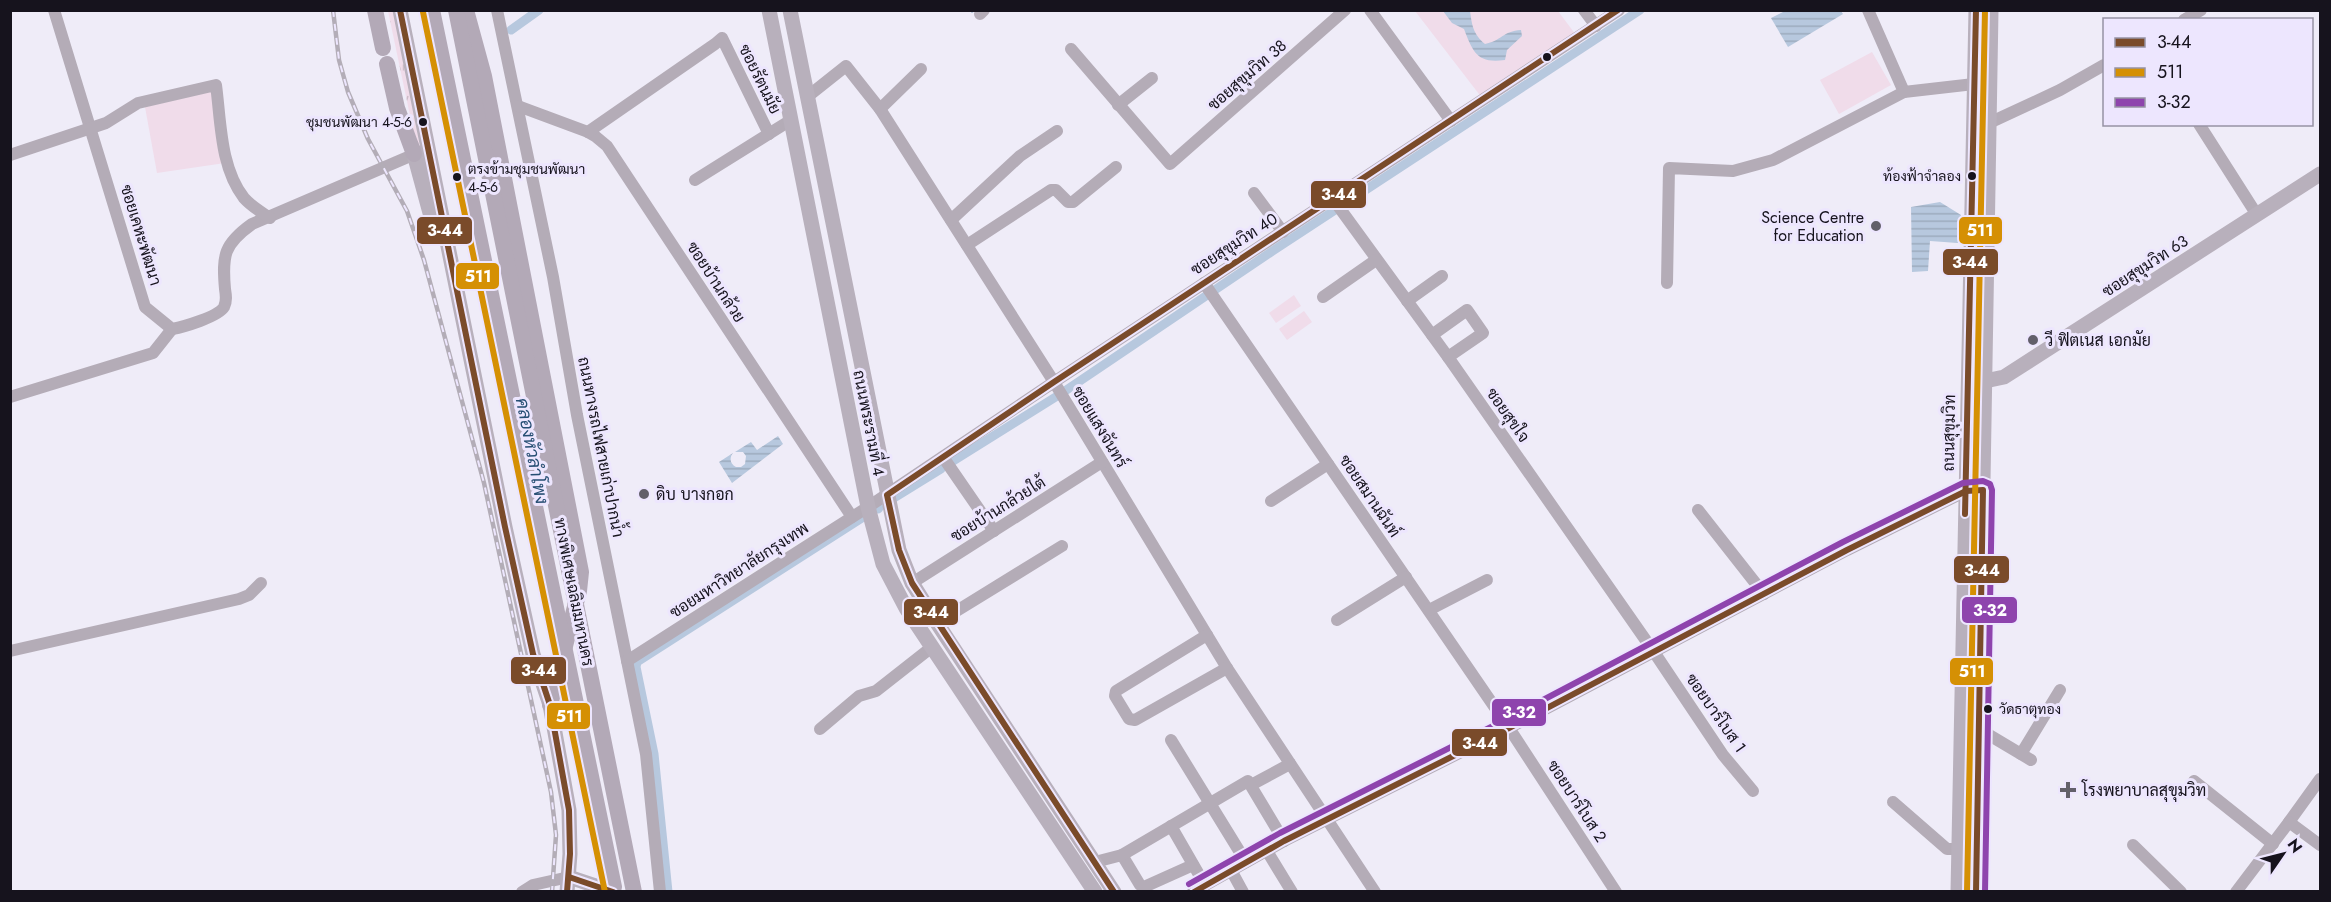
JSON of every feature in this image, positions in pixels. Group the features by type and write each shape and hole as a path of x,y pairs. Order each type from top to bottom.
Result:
{"highway":[{"path":"375,10 397,108 426,150"},
{"name":"ทางพิเศษเฉลิมมหานคร","path":"432,10 614,891"},
{"name":"ทางพิเศษเฉลิมมหานคร","path":"456,10 634,891"},
{"path":"466,10 483,76 581,572 579,591 549,701"}],"main road":[{"path":"400,10 454,306 469,350 531,642 549,701"},
{"path":"408,10 426,150 468,297 545,670 569,810 571,883 614,891"},
{"name":"ถนนพระรามที่ 4","path":"770,10 868,507 883,564 906,608 1092,889"},
{"name":"ถนนพระรามที่ 4","path":"790,10 899,550 912,583 937,623 1114,891"},
{"name":"ถนนสุขุมวิท","path":"1976,10 1974,84 1981,123 1985,381 1976,891"},
{"name":"ถนนสุขุมวิท","path":"1958,891 1967,377 1981,123 1990,10"},
{"path":"791,120 807,97"},
{"name":"ซอยสุขุมวิท 63","path":"1985,381 2004,377 2320,174"},
{"path":"1967,377 1985,381"},
{"path":"1966,490 1983,490"},
{"path":"1960,800 1978,801"}],"street":[{"name":"ซอยเคหะพัฒนา","path":"54,10 146,307 172,329"},
{"name":"ถนนทางรถไฟสายเก่าปากน้ำ","path":"497,10 646,754 660,891"},
{"name":"ซอยสุขุมวิท 38","path":"1118,105 1170,164 1345,10"},
{"path":"1370,10 1451,121"},
{"path":"1584,10 1596,26"},
{"name":"ซอยสุขุมวิท 40","path":"868,507 1054,382 1209,289 1283,232 1337,204 1451,121 1619,10"},
{"path":"1868,10 1904,92"},
{"path":"2187,18 2201,10"},
{"name":"ซอยรัตนมัย","path":"588,132 722,38 769,134"},
{"path":"1071,49 1118,105 1152,78"},
{"name":"ซอยแสงจันทร์","path":"807,97 846,66 880,109 1054,382 1227,668 1375,891"},
{"path":"1981,123 2060,90 2103,66"},
{"path":"880,109 921,69"},
{"path":"1667,283 1669,168 1733,171 1753,167 1773,160 1904,92 1974,84"},
{"path":"10,155 106,123 138,103 216,85 226,162 234,182 245,198 270,218"},
{"name":"ซอยบ้านกล้วย","path":"518,106 588,132 606,146 852,517"},
{"name":"ซอยรัตนมัย","path":"695,180 791,120"},
{"path":"2200,126 2257,215"},
{"path":"951,220 1020,156 1057,131"},
{"path":"10,397 153,353 172,329 220,312 226,298 224,271 226,252 231,240 252,224 426,150"},
{"path":"967,245 1051,190 1056,190 1068,202 1073,202 1116,167"},
{"path":"1254,194 1283,232"},
{"name":"ซอยสุขใจ","path":"1337,204 1448,357 1654,652"},
{"path":"1323,297 1376,260"},
{"path":"1407,301 1442,276"},
{"name":"ซอยสมานฉันท์","path":"1209,289 1509,728"},
{"path":"1432,335 1467,310 1483,333 1448,357"},
{"path":"943,457 994,531"},
{"name":"ซอยบ้านกล้วยใต้","path":"912,583 1102,462"},
{"path":"1271,501 1328,464"},
{"path":"1193,891 1966,490"},
{"name":"ซอยมหาวิทยาลัยกรุงเทพ","path":"627,661 868,507"},
{"path":"1698,510 1764,594"},
{"path":"937,623 1062,546"},
{"path":"1337,620 1406,577"},
{"path":"1429,610 1487,580"},
{"path":"10,651 239,599 249,596 261,583"},
{"path":"1207,635 1116,691 1114,696 1129,719 1135,720 1227,668"},
{"path":"820,729 859,696 876,691 932,647"},
{"name":"ซอยบาร์โบส 1","path":"1654,652 1723,755 1753,791"},
{"path":"1979,729 2026,757 2060,690"},
{"name":"ซอยบาร์โบส 2","path":"1509,728 1616,891"},
{"path":"1171,740 1212,803 1246,862"},
{"path":"1251,785 1290,764"},
{"path":"2236,891 2320,779"},
{"path":"1095,862 1122,855 1248,781 1284,842"},
{"path":"2194,781 2273,844"},
{"path":"1893,802 1947,849 1959,849"},
{"path":"2289,822 2320,845"},
{"path":"1171,826 1205,885"},
{"path":"2133,845 2181,891"},
{"path":"1267,851 1292,891"},
{"path":"1122,855 1142,887 1147,887 1193,865"},
{"path":"1231,870 1243,891"},
{"path":"522,891 548,881 571,883"}],"green space":[{"path":"388,11 395,11 420,146 416,144"},
{"path":"1415,11 1558,11 1576,35 1482,98"},
{"path":"1872,52 1891,85 1839,114 1820,80"},
{"path":"214,91 225,163 157,173 145,107"},
{"path":"1294,295 1301,306 1276,323 1269,313"},
{"path":"1304,311 1312,322 1287,340 1279,329"}],"water":[{"path":"1443,11 1470,11 1474,29 1485,44 1515,31 1521,30 1522,36 1507,50 1505,60 1488,60 1477,55 1464,29 1452,23"},
{"path":"1785,11 1841,11 1843,14 1788,47 1771,18"},
{"path":"1940,202 1961,215 1958,243 1930,241 1928,271 1912,272 1911,207"},
{"path":"778,436 783,444 732,483 719,462 733,453 731,463 736,467 741,467 745,464 746,456 743,452 735,452 751,442 757,450"}],"waterway":[{"path":"511,30 539,10"},
{"path":"950,463 1062,393 1274,250 1640,10"},
{"path":"894,498 941,469"},
{"path":"668,892 654,754 636,667 637,662 865,516"}],"railway":[{"path":"333,10 339,60 348,92 368,139 407,211 424,260 484,483 551,792 556,835 552,892"}],"transit line":[{"name":"3-44","path":"400,10 505,527 533,654 550,705 569,810 570,854 567,892"},
{"name":"3-44","path":"1114,892 912,583 899,550 887,495 1054,382 1618,10"},
{"name":"3-44","path":"1965,514 1976,10"},
{"name":"511","path":"1967,892 1985,10"},
{"name":"511","path":"423,12 605,892"},
{"name":"3-32","path":"1189,884 1280,833 1505,720 1843,542 1963,483 1983,481 1990,484 1992,490 1985,892"},
{"name":"3-44","path":"1194,892 1284,841 1509,728 1847,550 1966,491 1983,490 1976,892"},
{"name":"3-44","path":"569,877 613,892"}],"place":[{"name":"ชุมชนพัฒนา 4-5-6","path":"423,122"},
{"name":"ท้องฟ้าจำลอง","path":"1972,176"},
{"name":"ตรงข้ามชุมชนพัฒนา 4-5-6","path":"457,177"},
{"name":"Science Centre for Education","path":"1876,226"},
{"name":"วี ฟิตเนส เอกมัย","path":"2033,340"},
{"name":"ดิบ บางกอก","path":"644,494"},
{"name":"วัดธาตุทอง","path":"1988,709"},
{"name":"โรงพยาบาลสุขุมวิท","path":"2068,790"}],"water label":[{"name":"คลองหัวลำโพง","path":"532,451"}]}
